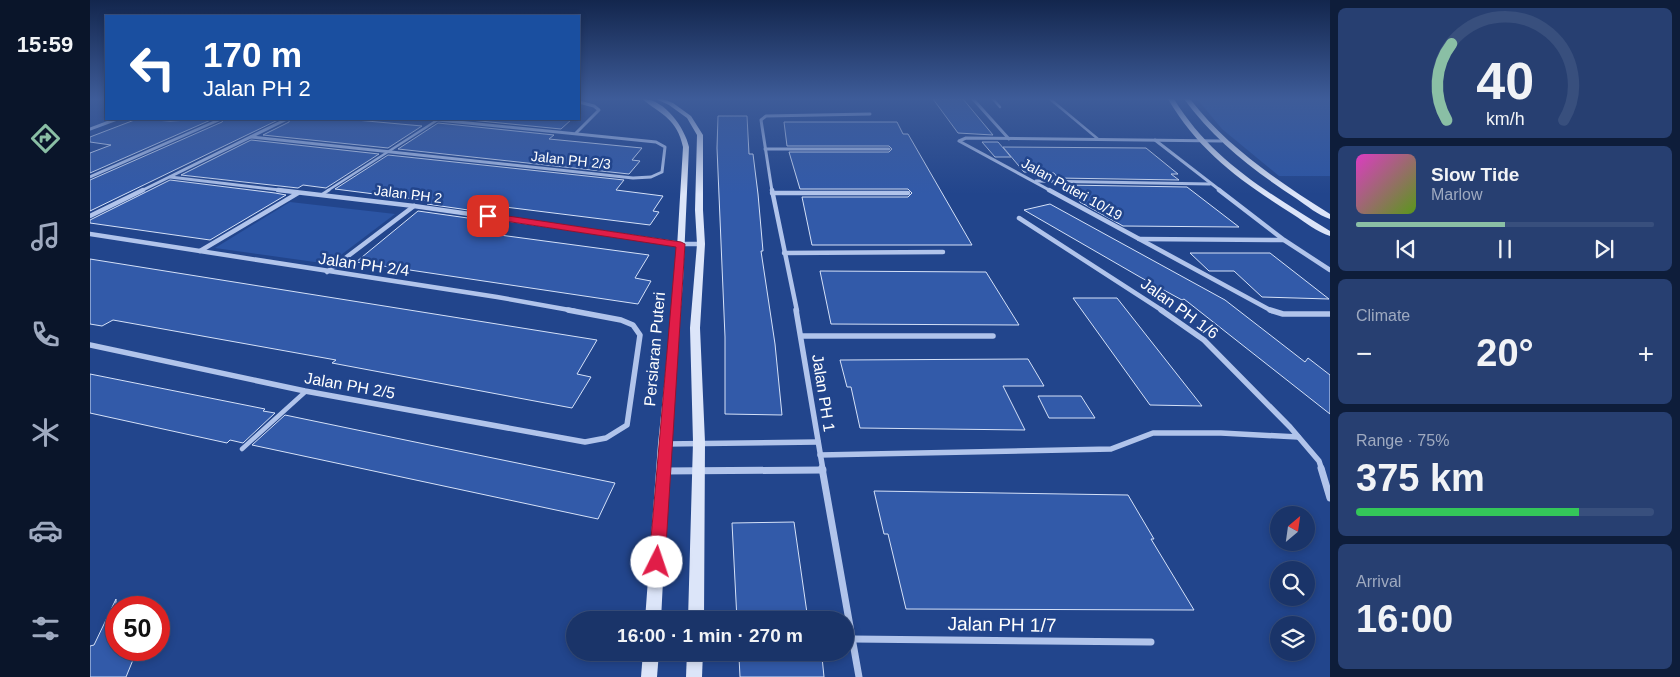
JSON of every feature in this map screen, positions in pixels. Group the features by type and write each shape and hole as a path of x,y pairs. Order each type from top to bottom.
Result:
{"main road":[{"name":"Persiaran Puteri","path":"654,611 664,444 685,188 685,139 681,131"},
{"path":"696,611 699,442 695,328 701,244 700,136 697,131"},
{"path":"1193,131 1236,170 1271,196 1330,234"},
{"path":"1213,131 1222,141 1261,171 1330,217"},
{"path":"649,677 650,661"},
{"path":"694,677 695,661"}],"street":[{"path":"90,177 195,131"},
{"path":"90,216 264,131"},
{"path":"552,131 576,133 578,131"},
{"name":"Jalan PH 1","path":"762,131 772,193 802,336 820,455 847,611"},
{"path":"1001,131 1009,139"},
{"name":"Jalan PH 2/3","path":"251,137 633,178 651,177 662,172 665,147 656,142 576,133"},
{"name":"Jalan Puteri 10/19","path":"1222,141 966,138 959,141 1273,312 1283,314 1330,314"},
{"path":"1155,140 1284,240 1330,270"},
{"path":"765,149 889,149"},
{"name":"Jalan PH 2","path":"170,177 414,206 681,244 701,244"},
{"path":"1033,181 1211,184"},
{"path":"200,252 298,192"},
{"path":"772,193 908,193"},
{"path":"327,272 414,206"},
{"name":"Jalan PH 1/6","path":"1019,218 1128,287 1204,340 1319,461 1330,498"},
{"name":"Jalan PH 2/4","path":"90,234 497,297 621,320 633,325 640,335 627,426 606,438"},
{"path":"1139,239 1284,240"},
{"path":"784,253 943,252"},
{"path":"802,336 993,336"},
{"name":"Jalan PH 2/5","path":"90,345 306,391 585,442 606,438"},
{"path":"820,455 1111,449 1152,433 1221,433 1298,437"},
{"path":"664,444 699,442 818,442"},
{"path":"663,471 823,470"},
{"name":"Jalan PH 1/7","path":"854,639 1152,642"},
{"name":"Jalan PH 1","path":"854,650 859,677"}],"lane":[{"path":"321,195 420,131"},
{"path":"1088,131 1098,139"},
{"path":"242,450 306,391"}],"shaded area":[{"path":"1224,131 1330,131 1330,176 1279,176"},
{"path":"290,202 395,214 329,264 215,248"}],"building":[{"path":"107,131 187,131 90,173 90,153 111,145 90,142 90,137"},
{"path":"202,131 256,131 90,211 90,180"},
{"path":"272,131 415,131 388,148 263,135"},
{"path":"426,131 511,131 554,135 549,139 642,148 632,160 640,161 629,174 398,149"},
{"path":"718,131 748,131 749,154 753,154 758,194 763,251 761,251 775,344 782,415 725,414 725,337"},
{"path":"785,131 901,131 903,134 908,134 972,245 812,245 802,197 908,197 912,193 908,189 800,189 789,152 889,152 892,149 889,146 787,146"},
{"path":"956,131 989,131 993,135 958,133"},
{"path":"251,140 379,154 326,188 303,185 298,188 181,175"},
{"path":"982,142 998,142 1011,157 995,157"},
{"path":"1003,147 1146,148 1178,174 1171,174 1179,180 1058,178 1054,173 1024,172"},
{"path":"388,155 624,180 616,190 663,196 653,211 659,212 650,225 497,206 489,213 427,204 430,201 335,189"},
{"path":"170,180 286,195 210,240 90,223 90,220"},
{"path":"1065,185 1187,187 1239,227 1123,226 1080,202"},
{"path":"1050,204 1225,300 1305,362 1308,358 1330,375 1330,414 1184,299 1182,300 1140,277 1024,210"},
{"path":"418,211 482,220 470,231 649,255 635,278 651,281 638,304 356,262"},
{"path":"1190,253 1270,253 1329,299 1262,297 1234,271 1209,271"},
{"path":"90,259 597,340 577,374 591,377 572,408 332,363 336,360 113,320 102,326 90,324"},
{"path":"820,271 986,272 1019,325 831,324"},
{"path":"1073,298 1117,298 1202,406 1150,405"},
{"path":"1028,359 1044,386 1003,386 1025,430 860,428 851,387 847,387 840,360"},
{"path":"90,374 265,409 263,411 275,413 243,443 230,440 227,443 90,413"},
{"path":"1038,396 1081,396 1095,418 1049,418"},
{"path":"285,415 615,483 598,519 252,445"},
{"path":"874,491 1128,495 1154,539 1151,539 1194,610 906,609 888,534 884,534"},
{"path":"794,522 807,611 737,611 732,523"},
{"path":"105,622 105,661 133,661 126,677 90,677 90,646 94,645"},
{"path":"739,661 822,661 824,677 740,677"}],"route":[{"path":"488,216 681,244 664,444 657,562"}]}
